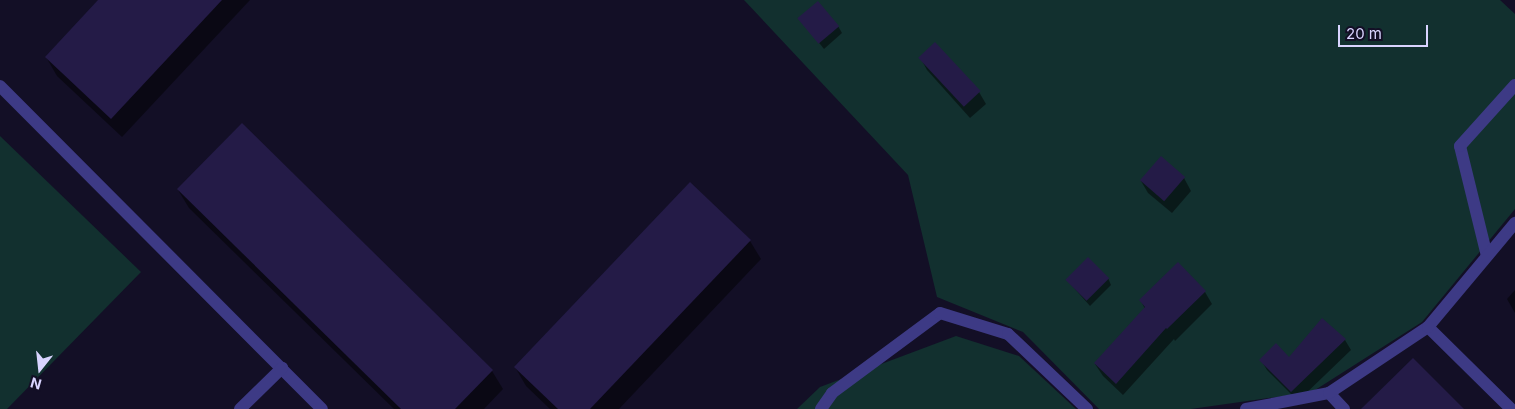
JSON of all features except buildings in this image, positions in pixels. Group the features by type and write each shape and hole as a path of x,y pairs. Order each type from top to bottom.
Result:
{"street":[{"path":"1487,256 1460,146 1515,85"},
{"path":"0,86 322,409"},
{"path":"1246,409 1328,393 1428,327 1515,223"},
{"path":"821,409 832,393 940,313 1008,334 1087,409"},
{"path":"1428,327 1511,409 1515,403"},
{"path":"240,409 282,368"},
{"path":"1328,393 1344,409"}],"green space":[{"path":"744,0 1500,0 1515,14 1515,209 1422,322 1312,392 1191,409 1099,409 1023,332 937,297 908,175"},
{"path":"0,136 141,272 7,409 0,409"},
{"path":"956,336 1019,356 1076,409 797,409 820,387"}]}
